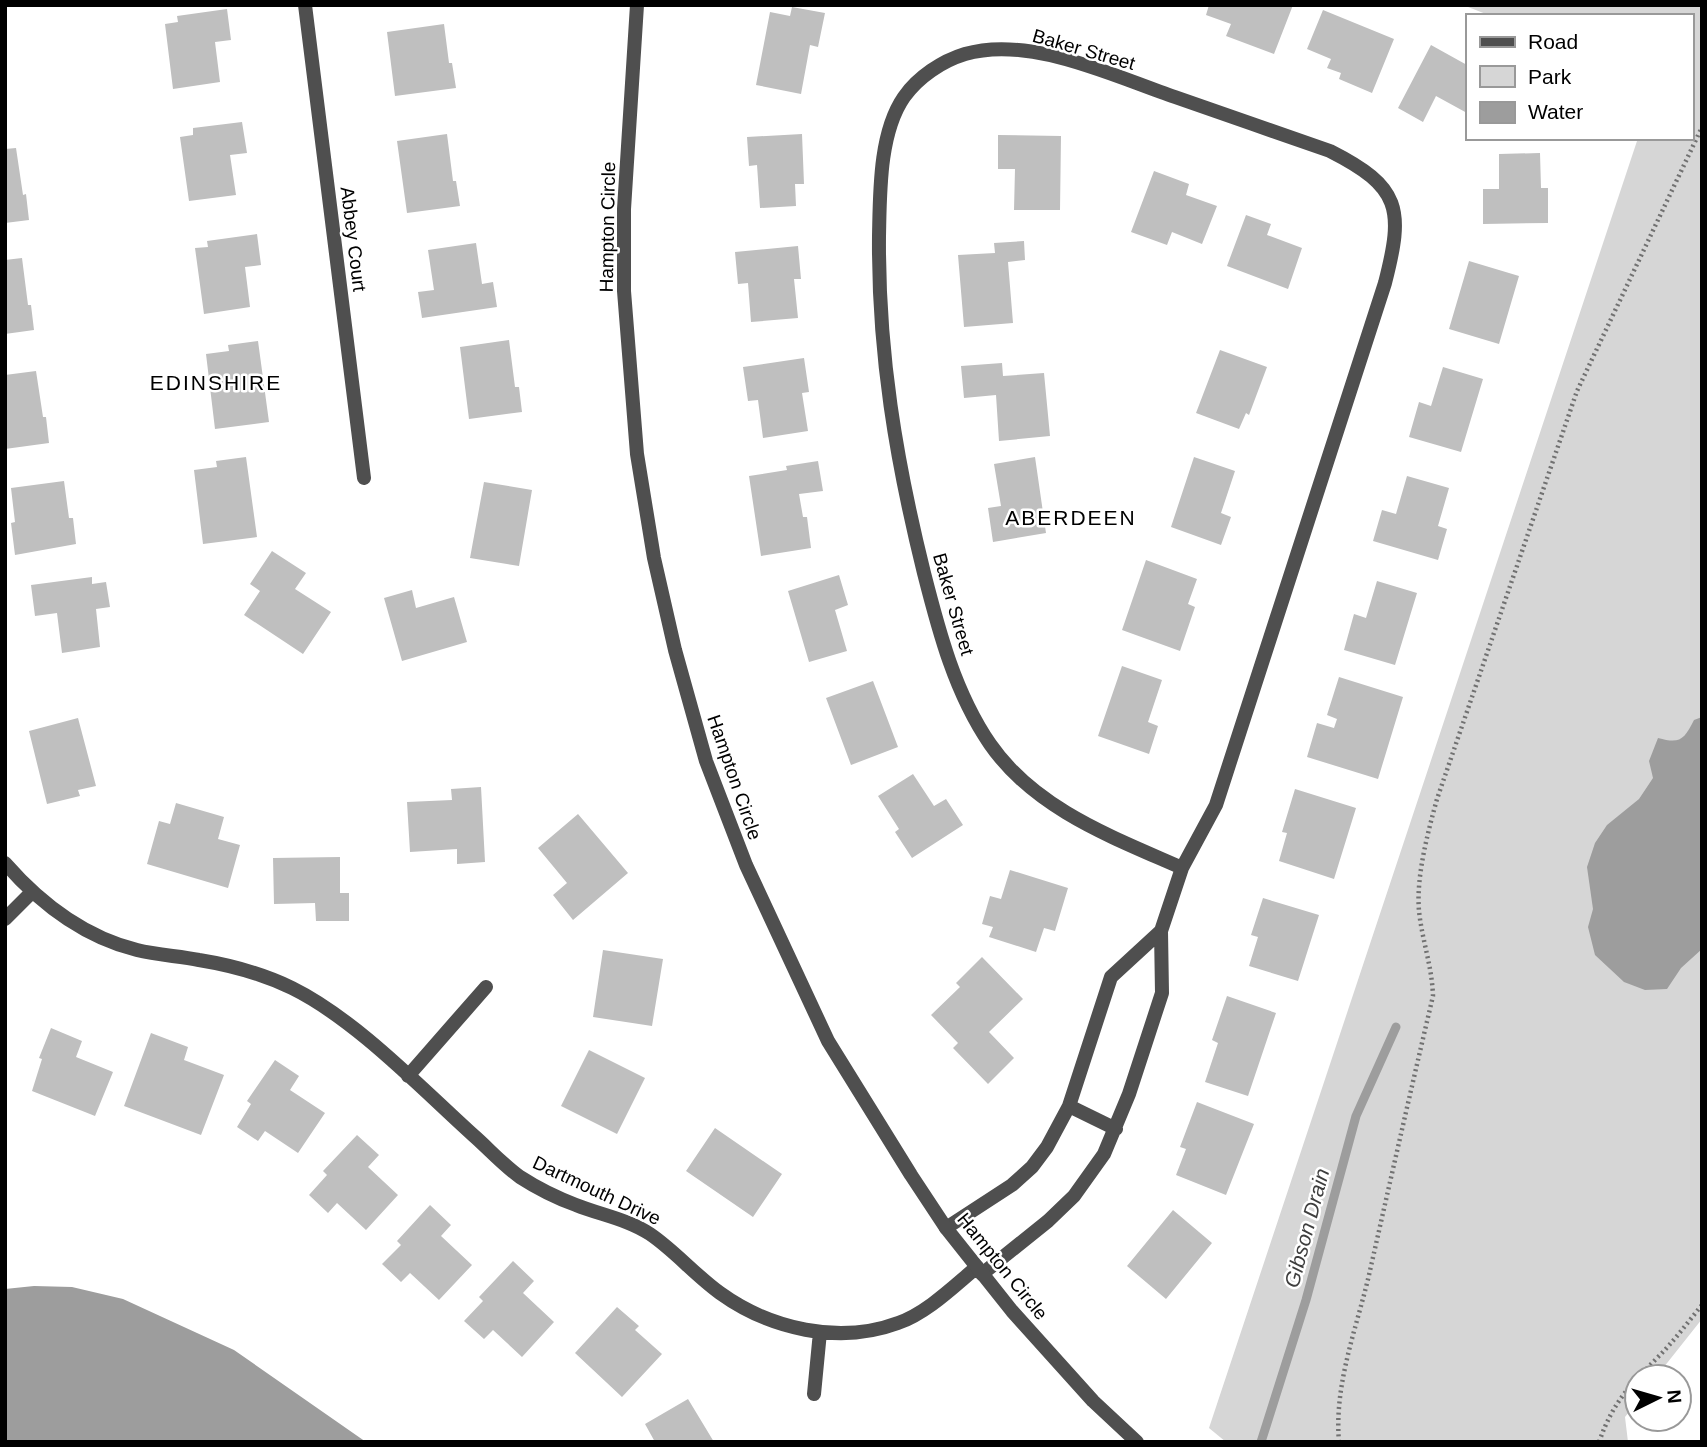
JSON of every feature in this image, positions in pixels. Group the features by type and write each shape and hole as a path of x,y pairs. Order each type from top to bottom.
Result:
{"street":[{"name":"Abbey Court","path":"305,5 364,478"},
{"name":"Hampton Circle","path":"637,5 624,209 624,291 636,454 654,558 675,650 706,761 746,865 795,972 841,1062 904,1165 946,1228 980,1271 1093,1401 1137,1442"},
{"name":"Baker Street","path":"980,1271 1048,1221 1074,1196 1104,1154 1116,1129 1162,993 1161,931 1182,868 1216,805 1385,283 1395,245 1395,215 1389,197 1375,177 1330,151 1068,60 1018,50 988,49 964,55 942,63 904,97 892,125 884,155 880,198 880,286 891,418 911,522 935,614 951,668 973,716 990,744 1014,774 1079,822 1182,868"},
{"name":"Dartmouth Drive","path":"5,863 32,892 86,930 136,950 233,967 292,988 369,1041 518,1176 576,1206 624,1220 643,1230 666,1245 718,1292 749,1312 775,1323 820,1332 861,1331 899,1323 980,1271"},
{"path":"5,919 32,892"},
{"name":"Baker Street","path":"946,1228 1012,1185 1032,1167 1047,1147 1069,1106 1111,977 1161,931"},
{"path":"408,1076 486,987"},
{"path":"1069,1106 1116,1129"},
{"path":"814,1394 820,1332"}],"path":[{"path":"1339,1442 1337,1419 1344,1368 1433,996 1432,973 1419,909 1424,850 1437,799 1577,391 1702,127"},
{"path":"1599,1442 1606,1421 1632,1381 1659,1356 1702,1305"}],"green space":[{"path":"1463,5 1702,5 1702,1319 1667,1363 1623,1363 1623,1433 1627,1433 1628,1442 1226,1442 1209,1428 1637,140 1693,140 1693,14 1486,14"}],"water":[{"path":"1702,717 1702,949 1681,968 1667,989 1645,990 1624,982 1595,955 1588,927 1593,909 1587,867 1595,843 1607,825 1639,799 1653,778 1649,761 1658,738 1672,741 1680,739 1694,720"},
{"path":"34,1286 72,1287 123,1299 234,1350 366,1442 5,1442 5,1289"}],"building":[{"path":"1209,5 1293,5 1274,54 1226,36 1231,24 1206,15"},
{"path":"792,7 825,13 818,47 810,45 801,94 756,85 770,12 790,16"},
{"path":"227,9 231,40 215,42 220,82 173,89 165,24 178,22 177,16"},
{"path":"1323,10 1394,39 1372,93 1339,79 1341,73 1327,68 1331,59 1307,49"},
{"path":"444,24 449,63 452,63 456,88 395,96 387,32"},
{"path":"1431,45 1466,64 1466,112 1436,96 1423,122 1398,108"},
{"path":"242,122 247,153 230,155 236,195 189,201 180,137 193,135 193,128"},
{"path":"447,134 453,181 456,181 460,206 407,213 397,141"},
{"path":"802,134 804,184 795,184 796,206 760,208 757,165 749,166 747,137"},
{"path":"998,135 1061,136 1060,210 1014,210 1015,169 998,169"},
{"path":"16,148 29,220 5,223 5,149"},
{"path":"1540,153 1541,188 1548,188 1548,223 1483,224 1483,189 1499,189 1499,154"},
{"path":"1154,171 1189,184 1186,195 1217,206 1202,244 1172,232 1167,245 1131,232"},
{"path":"1246,215 1271,224 1267,235 1302,248 1288,289 1227,266"},
{"path":"257,234 261,265 245,267 250,307 204,314 195,248 208,247 207,241"},
{"path":"1024,241 1025,260 1008,262 1013,323 964,327 958,255 995,253 994,243"},
{"path":"476,243 482,284 493,282 497,307 422,318 418,292 434,290 428,250"},
{"path":"798,246 801,279 794,279 798,318 751,322 748,283 738,284 735,252"},
{"path":"22,258 34,330 5,334 5,260"},
{"path":"1469,261 1519,276 1499,344 1449,329"},
{"path":"509,340 515,387 519,387 522,412 469,419 460,347"},
{"path":"258,341 269,422 215,429 206,354 229,351 228,345"},
{"path":"1220,350 1267,367 1249,415 1246,413 1239,429 1196,413"},
{"path":"804,358 809,392 802,393 808,431 763,438 758,400 748,401 743,367"},
{"path":"1002,363 1003,376 1044,373 1050,436 999,441 996,395 964,398 961,366"},
{"path":"1443,367 1483,379 1461,452 1409,437 1419,402 1431,406"},
{"path":"36,371 49,443 5,449 5,375"},
{"path":"246,457 257,537 203,544 194,470 217,467 216,461"},
{"path":"1035,457 1046,533 993,542 988,508 1001,506 994,464"},
{"path":"1194,457 1235,471 1221,513 1231,517 1221,545 1171,527"},
{"path":"818,461 823,491 799,494 803,517 807,517 811,548 761,556 749,476 787,470 786,466"},
{"path":"1407,476 1449,488 1438,526 1447,529 1438,560 1373,541 1382,510 1396,514"},
{"path":"64,481 76,544 15,555 11,488"},
{"path":"484,482 532,490 519,566 470,558"},
{"path":"272,551 306,573 295,589 331,612 303,654 244,615 260,591 250,584"},
{"path":"1146,560 1197,579 1188,604 1195,607 1180,651 1122,630"},
{"path":"839,575 848,605 835,610 847,651 809,662 788,591"},
{"path":"92,577 92,584 106,582 110,607 96,609 100,647 62,653 57,613 35,616 31,585"},
{"path":"1377,581 1417,593 1395,665 1344,650 1354,614 1366,618"},
{"path":"412,590 416,608 454,597 467,642 402,661 384,598"},
{"path":"1122,666 1162,680 1148,722 1158,726 1149,754 1098,736"},
{"path":"1339,677 1403,697 1378,779 1307,757 1317,723 1334,728 1337,719 1327,715"},
{"path":"873,681 898,747 851,765 826,698"},
{"path":"78,718 96,786 78,790 80,796 47,804 29,731"},
{"path":"913,774 934,806 946,799 963,825 912,858 895,832 899,829 878,796"},
{"path":"481,787 485,862 457,864 457,849 410,852 407,802 452,800 451,789"},
{"path":"1295,789 1356,808 1334,879 1279,861 1287,833 1282,832"},
{"path":"176,803 224,817 218,839 240,845 228,888 147,864 159,821 170,824"},
{"path":"578,814 628,873 573,920 553,895 567,883 538,848"},
{"path":"340,857 340,893 349,893 349,921 316,921 315,903 274,904 273,858"},
{"path":"1010,870 1068,888 1055,931 1044,928 1036,952 989,937 993,927 982,924 990,896 1001,899"},
{"path":"1263,898 1319,915 1298,981 1249,966 1258,937 1251,935"},
{"path":"603,950 663,959 652,1026 593,1017"},
{"path":"982,957 1023,999 989,1032 1014,1058 988,1084 953,1048 958,1043 931,1015 960,987 956,983"},
{"path":"1227,996 1276,1013 1248,1096 1205,1082 1218,1043 1212,1040"},
{"path":"51,1028 82,1041 76,1057 113,1072 95,1116 32,1091 42,1059 39,1058"},
{"path":"151,1033 188,1047 184,1060 224,1075 201,1135 124,1106"},
{"path":"589,1050 645,1078 617,1134 561,1106"},
{"path":"275,1060 299,1076 290,1090 325,1113 298,1153 265,1131 258,1141 237,1127 251,1104 247,1101"},
{"path":"1197,1102 1254,1124 1226,1195 1176,1175 1186,1149 1180,1147"},
{"path":"715,1128 782,1174 753,1217 686,1171"},
{"path":"357,1135 379,1155 368,1167 398,1195 366,1230 337,1203 328,1213 309,1195 327,1175 323,1171"},
{"path":"430,1205 451,1225 441,1236 472,1265 439,1300 410,1273 401,1282 382,1264 401,1245 397,1241"},
{"path":"1173,1210 1212,1243 1166,1299 1127,1266"},
{"path":"513,1261 534,1281 523,1293 554,1322 522,1357 493,1330 484,1339 464,1321 483,1301 479,1297"},
{"path":"617,1307 639,1326 635,1330 662,1354 622,1397 575,1353"},
{"path":"688,1399 714,1442 655,1442 645,1424"}],"waterway":[{"name":"Gibson Drain","path":"1261,1442 1306,1300 1356,1116 1396,1027"}],"district":[{"name":"EDINSHIRE","path":"216,383"},
{"name":"ABERDEEN","path":"1071,518"}]}
